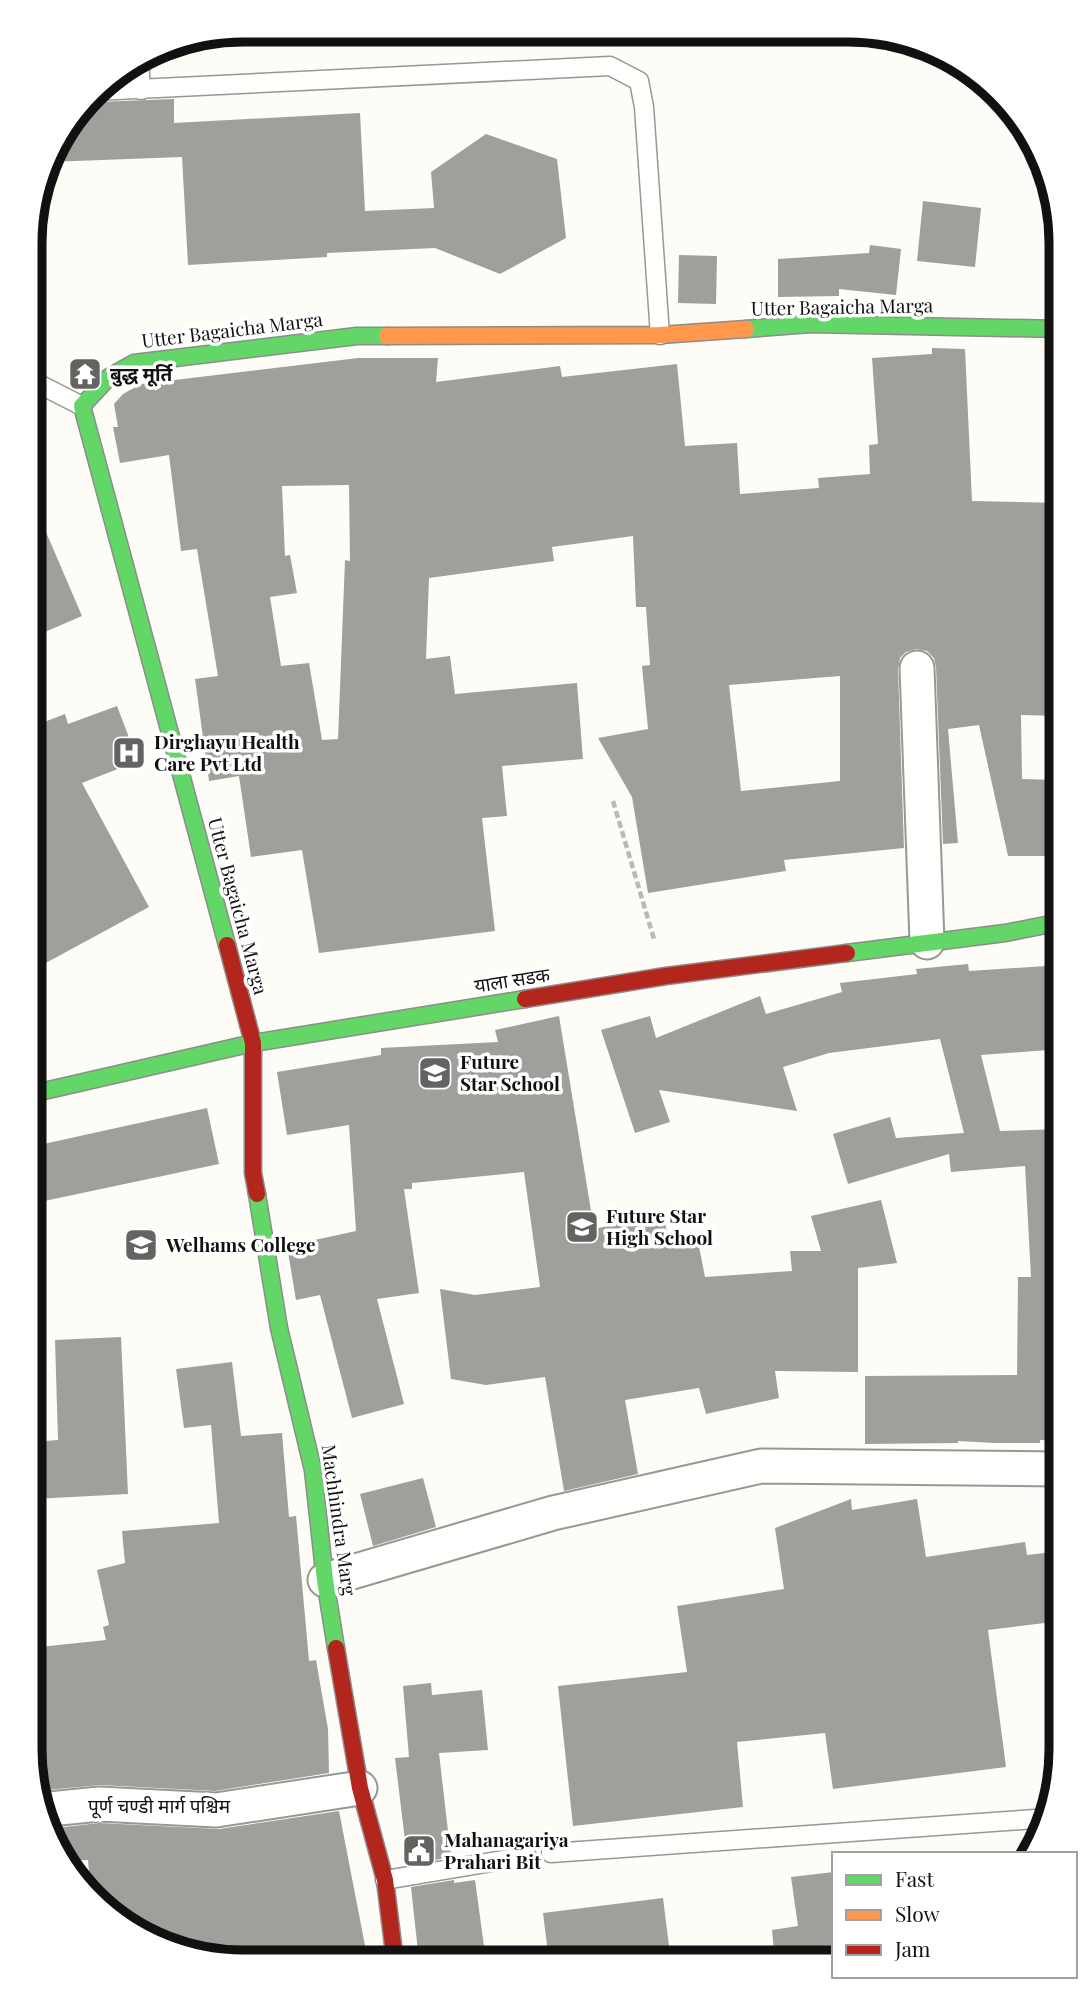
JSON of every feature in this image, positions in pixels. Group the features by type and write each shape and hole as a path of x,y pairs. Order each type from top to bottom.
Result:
{"street":[{"name":"Utter Bagaicha Marga","path":"253,1042 82,406 109,377 134,363 357,336 660,335 811,324 1049,329"},
{"path":"917,668 928,942"},
{"path":"1005,933 1049,924"},
{"name":"याला सडक","path":"42,1091 253,1042 666,976 1005,933"},
{"path":"1005,933 1049,942"},
{"name":"Machhindra Marg","path":"253,1042 253,1173 278,1328 313,1470 325,1580 360,1788 385,1881 394,1950"},
{"path":"325,1580 553,1513 761,1466 1049,1469"},
{"name":"पूर्ण चण्डी मार्ग पश्चिम","path":"52,1809 99,1804 216,1810 360,1788"}],"lane":[{"path":"113,91 611,65 639,81 644,107 660,335"},
{"path":"140,71 141,90"},
{"path":"42,386 82,406"},
{"path":"551,1853 1036,1819"},
{"path":"385,1881 527,1856"}],"path":[{"path":"613,801 666,976"}],"building":[{"path":"174,99 174,123 360,113 365,211 434,208 431,172 486,134 557,159 566,238 500,274 435,248 327,253 327,257 188,265 182,157 59,162 84,121 101,102"},
{"path":"923,201 981,208 975,267 917,261"},
{"path":"870,245 901,249 896,295 839,289 839,296 778,297 778,259 869,253"},
{"path":"679,255 717,256 716,304 678,303"},
{"path":"932,348 965,349 972,501 1049,503 1049,716 1021,715 1022,779 1049,780 1049,856 1008,856 979,725 948,729 958,843 943,844 936,667 934,658 927,651 916,649 906,652 900,658 898,669 904,848 784,860 786,871 648,893 632,797 598,738 648,729 642,666 650,665 646,607 636,607 633,536 552,547 554,561 429,578 426,659 450,656 455,694 577,683 583,759 502,766 507,816 482,818 495,931 319,953 302,850 251,857 239,776 209,781 195,679 218,676 197,549 181,551 169,455 120,463 113,427 118,427 114,404 123,394 141,384 358,358 438,358 436,382 560,366 562,377 677,364 685,446 737,443 740,494 819,488 818,478 870,474 869,445 878,444 872,358 932,354","holes":["349,485 350,561 345,560 338,739 322,740 309,663 281,666 270,597 297,593 290,555 285,556 282,486","840,676 840,781 741,791 729,685"]},
{"path":"42,523 82,616 42,633"},
{"path":"117,706 138,761 82,783 149,907 42,965 42,723 65,714 68,724"},
{"path":"968,964 969,971 1049,966 1049,1050 981,1055 1000,1131 1049,1129 1049,1440 1040,1440 1040,1443 958,1441 865,1444 865,1376 1017,1375 1018,1277 1031,1277 1025,1166 951,1172 949,1154 848,1184 833,1134 890,1117 896,1138 964,1133 940,1039 829,1053 783,1067 797,1111 659,1090 670,1122 635,1133 601,1030 650,1016 656,1038 760,996 766,1014 842,992 840,983 917,974 916,969"},
{"path":"559,1016 594,1229 663,1214 669,1242 697,1236 705,1277 792,1271 790,1251 821,1251 811,1216 881,1200 897,1263 858,1268 858,1372 775,1371 779,1398 706,1414 699,1388 625,1400 638,1474 564,1491 545,1377 486,1385 451,1379 440,1289 475,1295 540,1287 524,1172 412,1183 412,1189 404,1189 419,1293 377,1299 404,1404 352,1418 320,1295 296,1300 287,1246 356,1231 349,1125 287,1135 277,1072 381,1055 381,1048 498,1042 495,1030"},
{"path":"207,1108 219,1164 42,1202 42,1144"},
{"path":"121,1337 128,1494 42,1499 42,1441 58,1440 55,1340"},
{"path":"232,1362 241,1436 282,1433 289,1517 296,1516 309,1661 316,1660 328,1729 329,1773 215,1791 100,1785 47,1790 42,1749 42,1647 106,1640 103,1627 109,1625 97,1570 125,1563 122,1531 219,1523 211,1425 184,1428 176,1369"},
{"path":"423,1478 436,1527 373,1546 360,1494"},
{"path":"851,1499 852,1510 917,1499 926,1557 1025,1542 1027,1555 1049,1552 1049,1622 988,1630 1006,1767 833,1789 825,1733 737,1742 743,1807 573,1826 558,1686 687,1672 677,1606 784,1589 775,1528"},
{"path":"431,1683 432,1695 482,1690 488,1750 439,1753 451,1857 408,1865 395,1758 409,1757 403,1686"},
{"path":"339,1811 366,1950 243,1950 191,1943 166,1935 143,1923 101,1891 89,1877 88,1860 76,1860 59,1828 99,1823 219,1829"},
{"path":"832,1872 832,1950 774,1950 772,1930 798,1926 791,1877"},
{"path":"454,1880 454,1883 475,1880 485,1950 418,1950 411,1887"},
{"path":"663,1898 670,1950 548,1950 543,1913"}],"traffic: fast":[{"path":"746,329 811,324 1049,329"},
{"path":"227,945 82,406 109,377 134,363 357,336 387,336"},
{"path":"847,953 1005,933 1049,924"},
{"path":"42,1091 253,1043 525,999"},
{"path":"257,1194 279,1328 313,1470 325,1580 336,1648"}],"traffic: slow":[{"path":"387,336 660,335 746,329"}],"traffic: jam":[{"path":"227,945 253,1043 253,1173 257,1194"},
{"path":"525,999 666,976 847,953"},
{"path":"336,1648 360,1788 385,1880 394,1950"}],"place":[{"name":"बुद्ध मूर्ति","path":"85,374"},
{"name":"Dirghayu Health Care Pvt Ltd","path":"129,753"},
{"name":"Future Star School","path":"435,1073"},
{"name":"Future Star High School","path":"582,1227"},
{"name":"Welhams College","path":"141,1245"},
{"name":"Mahanagariya Prahari Bit","path":"419,1851"}]}
